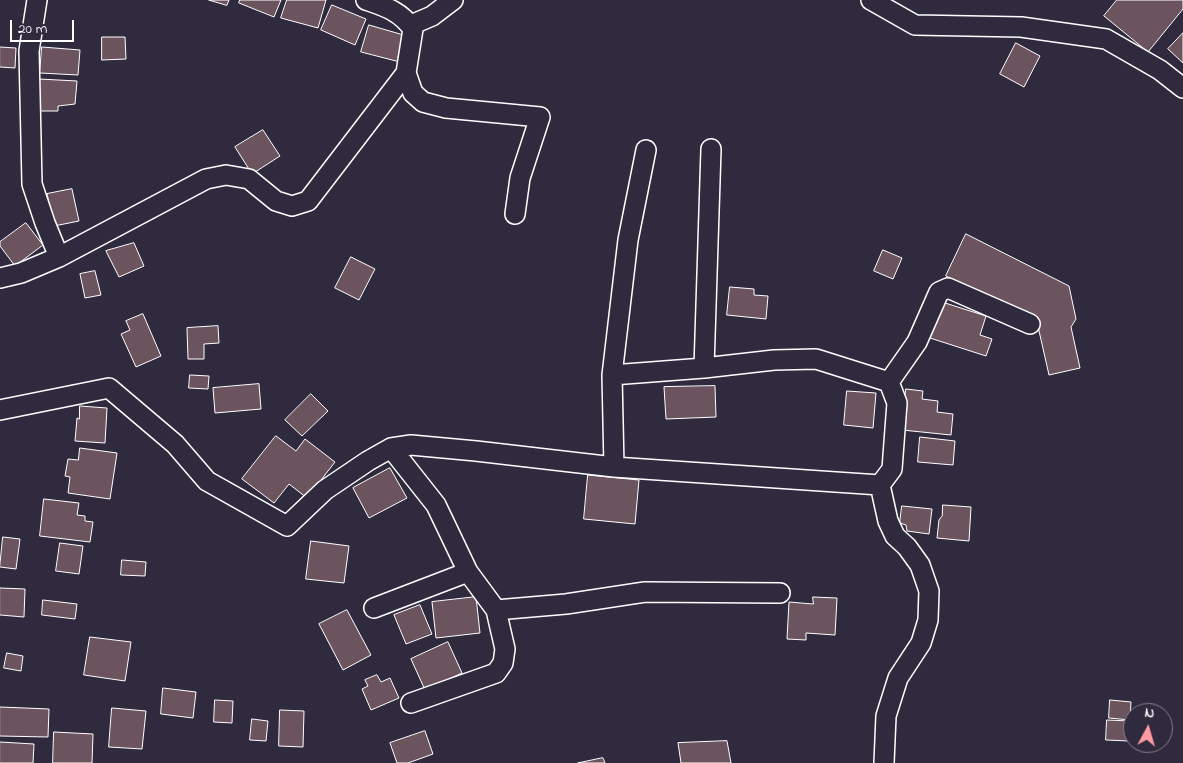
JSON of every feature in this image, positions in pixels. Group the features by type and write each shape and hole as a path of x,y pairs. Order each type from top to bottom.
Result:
{"street":[{"path":"37,0 29,52 32,184 59,257"},
{"path":"366,0 389,8 404,17 413,29 406,73 413,93 423,102 446,108 540,117 520,178 515,214"},
{"path":"410,25 432,16 453,0"},
{"path":"871,0 915,25 1021,27 1106,39 1160,70 1183,88"},
{"path":"0,278 21,273 59,257 206,179 226,175 249,179 276,201 292,206 308,201 406,73"},
{"path":"704,368 711,149"},
{"path":"614,467 612,375 628,240 646,150"},
{"path":"889,382 917,342 939,292 948,288 1030,324"},
{"path":"612,375 704,368 774,360 816,359 889,382"},
{"path":"880,485 892,470 897,403 889,382"},
{"path":"0,410 109,388 175,444 207,481 287,526 325,490 368,461 392,448 411,445 476,450 614,467 880,485"},
{"path":"392,448 436,505 468,572 496,610 505,649 503,663 496,674 411,703"},
{"path":"880,485 888,521 895,536 907,547 920,565 929,591 928,620 922,643 898,678 886,716 884,763"},
{"path":"374,608 468,572"},
{"path":"496,610 566,604 645,592 780,594"}],"building":[{"path":"209,0 229,0 227,5"},
{"path":"240,0 281,0 274,17 239,3"},
{"path":"287,0 326,0 318,28 281,18"},
{"path":"1117,0 1183,0 1183,9 1148,52 1104,16"},
{"path":"332,5 366,19 355,45 321,30"},
{"path":"369,25 407,36 400,62 361,52"},
{"path":"1183,33 1183,63 1168,49"},
{"path":"102,37 125,37 126,59 102,60"},
{"path":"1016,43 1040,56 1024,87 1000,74"},
{"path":"0,47 16,48 15,68 0,67"},
{"path":"42,47 80,50 78,75 40,73"},
{"path":"39,79 77,81 75,104 58,106 58,111 38,111"},
{"path":"263,130 280,156 252,174 235,147"},
{"path":"72,189 79,221 54,226 47,194"},
{"path":"26,223 43,245 15,266 0,246 0,242"},
{"path":"966,234 1069,286 1076,319 1071,327 1080,368 1049,375 1037,322 946,276"},
{"path":"134,243 144,266 119,277 106,251"},
{"path":"883,250 902,258 893,279 874,271"},
{"path":"351,257 375,269 359,300 335,288"},
{"path":"95,271 101,295 85,298 80,274"},
{"path":"730,287 754,289 754,295 768,296 766,319 727,315"},
{"path":"942,302 986,316 980,335 992,339 986,356 930,338"},
{"path":"143,314 161,356 136,367 121,334 130,330 126,321"},
{"path":"218,326 219,343 204,344 204,359 188,359 187,328"},
{"path":"190,375 209,376 208,389 189,388"},
{"path":"259,384 261,409 215,413 213,388"},
{"path":"715,386 716,417 666,419 664,387"},
{"path":"906,389 923,391 922,399 938,401 937,412 953,414 951,435 902,430"},
{"path":"847,391 876,393 873,428 844,425"},
{"path":"311,394 328,411 302,436 285,420"},
{"path":"80,406 107,408 105,443 75,441"},
{"path":"276,436 296,451 305,439 335,462 307,498 289,484 274,503 242,479"},
{"path":"920,437 955,441 953,465 918,462"},
{"path":"80,448 117,453 110,499 68,493 70,477 65,476 68,459 78,460"},
{"path":"390,468 407,498 369,518 353,488"},
{"path":"588,475 639,480 635,524 584,519"},
{"path":"44,499 79,503 77,515 85,516 85,521 93,522 90,542 40,536"},
{"path":"943,505 971,507 969,541 937,538"},
{"path":"902,506 932,509 929,534 907,531 906,525 900,523"},
{"path":"3,537 20,539 16,569 0,567"},
{"path":"311,541 349,546 344,583 306,579"},
{"path":"60,543 83,546 79,574 56,571"},
{"path":"122,560 146,562 145,576 121,575"},
{"path":"0,588 25,589 24,617 0,615"},
{"path":"476,597 480,633 436,638 432,602"},
{"path":"813,597 837,598 835,635 806,633 806,640 787,639 789,602 813,604"},
{"path":"43,600 77,604 75,619 42,615"},
{"path":"420,605 432,634 406,644 394,615"},
{"path":"347,610 371,655 343,670 319,624"},
{"path":"90,637 131,642 125,681 84,675"},
{"path":"448,642 462,673 425,690 411,659"},
{"path":"7,653 23,656 21,671 4,668"},
{"path":"377,675 381,682 390,678 399,698 371,710 362,689 368,686 365,680"},
{"path":"163,688 196,692 193,718 161,714"},
{"path":"215,700 233,701 232,723 214,722"},
{"path":"1110,700 1131,702 1123,703 1123,719 1109,718"},
{"path":"0,707 49,709 48,737 0,736"},
{"path":"112,708 146,711 142,749 109,747"},
{"path":"280,710 304,711 303,747 279,746"},
{"path":"252,719 268,721 266,741 250,740"},
{"path":"1107,720 1123,721 1123,741 1106,740"},
{"path":"425,731 433,754 408,763 397,763 390,743"},
{"path":"54,732 93,734 92,763 53,763"},
{"path":"727,741 731,763 681,763 678,743"},
{"path":"0,742 34,744 33,763 0,763"},
{"path":"603,758 605,763 578,763"}]}
